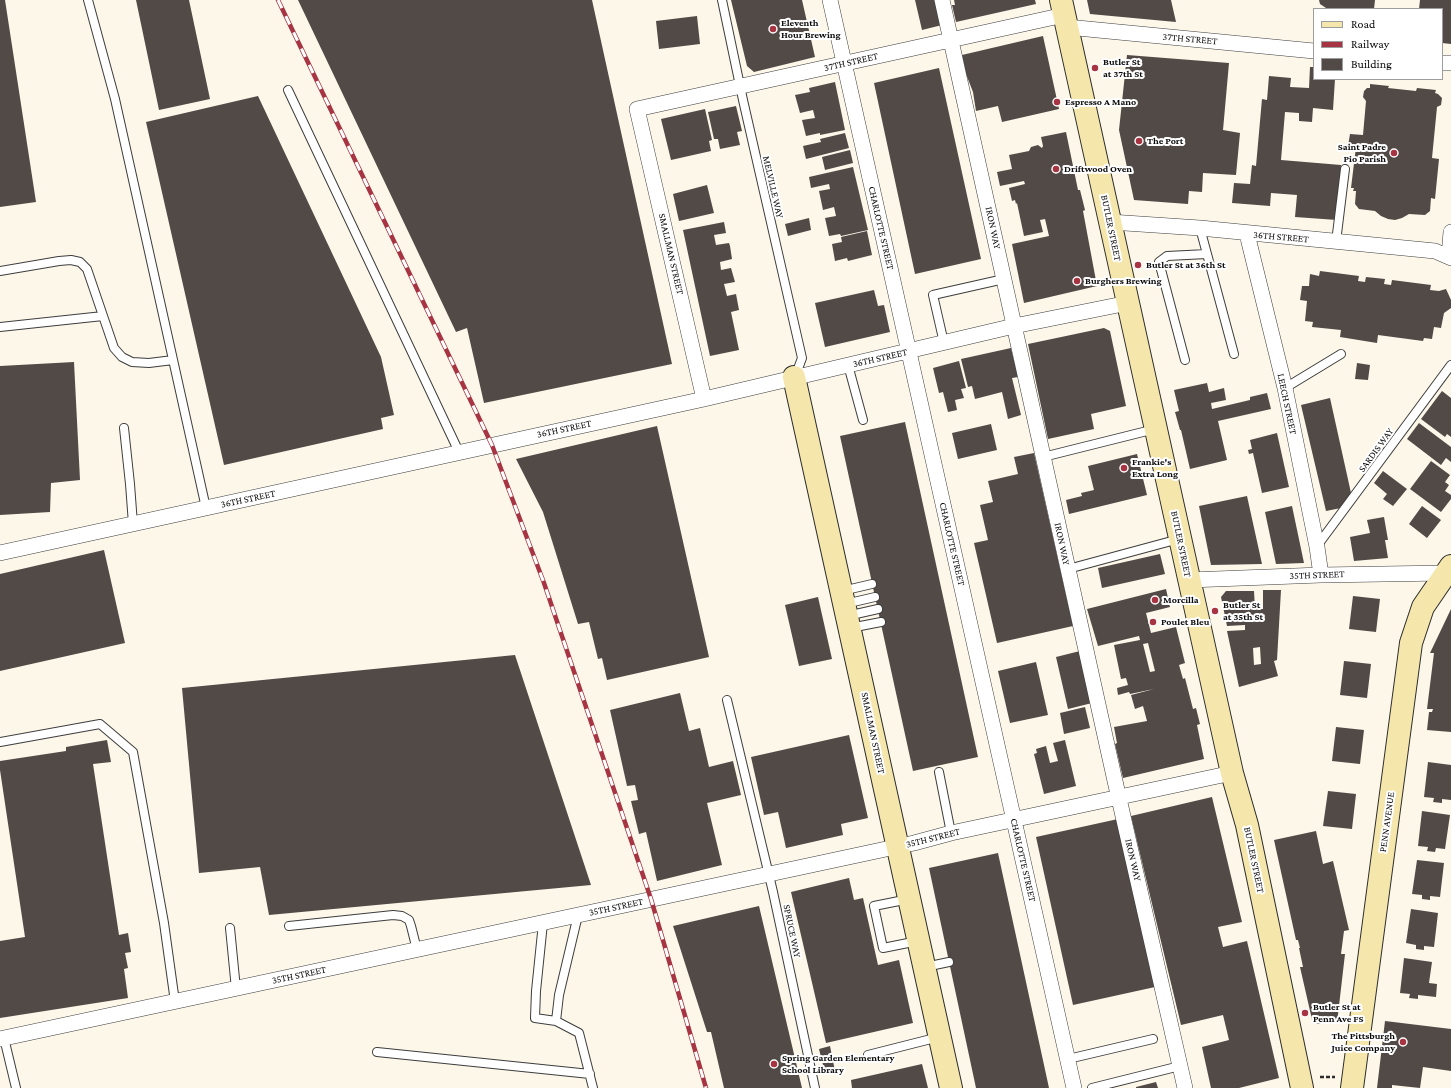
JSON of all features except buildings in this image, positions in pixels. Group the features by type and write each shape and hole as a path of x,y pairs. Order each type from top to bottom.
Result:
{"main road":[{"name":"BUTLER STREET","path":"1064,14 1232,772 1247,825 1309,1083"},
{"name":"SMALLMAN STREET","path":"794,377 951,1088"},
{"name":"PENN AVENUE","path":"1344,1083 1411,643 1423,607 1448,569"}],"street":[{"name":"CHARLOTTE STREET","path":"830,0 1074,1088"},
{"name":"IRON WAY","path":"942,0 1118,797 1184,1088"},
{"name":"37TH STREET","path":"638,109 1064,14 1313,51"},
{"name":"SMALLMAN STREET","path":"638,109 704,399"},
{"name":"36TH STREET","path":"1110,222 1200,228 1247,234 1436,251 1450,257"},
{"path":"1450,257 1451,232"},
{"name":"LEECH STREET","path":"1247,234 1285,388 1317,547 1321,575"},
{"name":"36TH STREET","path":"0,554 704,399 1014,326 1128,303"},
{"name":"35TH STREET","path":"1189,580 1448,569"},
{"name":"35TH STREET","path":"2,1039 898,846 951,833 1232,772"}],"lane":[{"path":"88,0 115,99 206,508"},
{"name":"MELVILLE WAY","path":"722,0 802,358 794,377"},
{"path":"288,90 459,452"},
{"path":"1336,242 1345,169"},
{"path":"1200,228 1234,354"},
{"path":"1185,360 1159,262 1167,256 1207,254"},
{"path":"0,271 59,261 71,260 80,262 87,269 114,348 122,357 137,363 173,360"},
{"path":"944,343 933,295 1004,279"},
{"path":"0,327 103,316"},
{"path":"1285,388 1341,354"},
{"path":"848,365 863,420"},
{"name":"SARDIS WAY","path":"1317,547 1451,365"},
{"path":"124,428 133,524"},
{"path":"1043,457 1156,429"},
{"path":"1068,569 1180,539"},
{"path":"846,610 872,584"},
{"path":"846,610 875,597"},
{"path":"846,610 878,609"},
{"path":"846,610 880,622"},
{"name":"SPRUCE WAY","path":"727,700 769,874 815,1088"},
{"path":"0,742 100,724 134,752 164,923 174,1002"},
{"path":"939,772 951,833"},
{"path":"910,899 874,906 883,948 919,940"},
{"path":"289,926 393,915 402,916 409,920 418,950"},
{"path":"556,1021 559,995 578,915"},
{"path":"543,922 536,991 535,1018 556,1021 579,1033 593,1088"},
{"path":"230,928 236,989"},
{"path":"925,967 949,962"},
{"path":"868,1055 940,1037"},
{"path":"2,1039 16,1088"},
{"path":"1068,1059 1153,1039"},
{"path":"376,1052 590,1074"},
{"path":"1092,1088 1180,1066"}],"path":[{"path":"1309,1083 1344,1083"}],"railway":[{"path":"278,0 492,445 544,583 651,899 706,1088"}],"place":[{"name":"Eleventh Hour Brewing","path":"773,29"},
{"name":"Butler St at 37th St","path":"1095,68"},
{"name":"Espresso A Mano","path":"1057,102"},
{"name":"The Port","path":"1139,141"},
{"name":"Saint Padre Pio Parish","path":"1394,153"},
{"name":"Driftwood Oven","path":"1056,169"},
{"name":"Butler St at 36th St","path":"1138,265"},
{"name":"Burghers Brewing","path":"1077,281"},
{"name":"Frankie's Extra Long","path":"1124,468"},
{"name":"Morcilla","path":"1155,600"},
{"name":"Butler St at 35th St","path":"1215,611"},
{"name":"Poulet Bleu","path":"1153,622"},
{"name":"Butler St at Penn Ave FS","path":"1305,1013"},
{"name":"The Pittsburgh Juice Company","path":"1403,1042"},
{"name":"Spring Garden Elementary School Library","path":"774,1064"}]}
